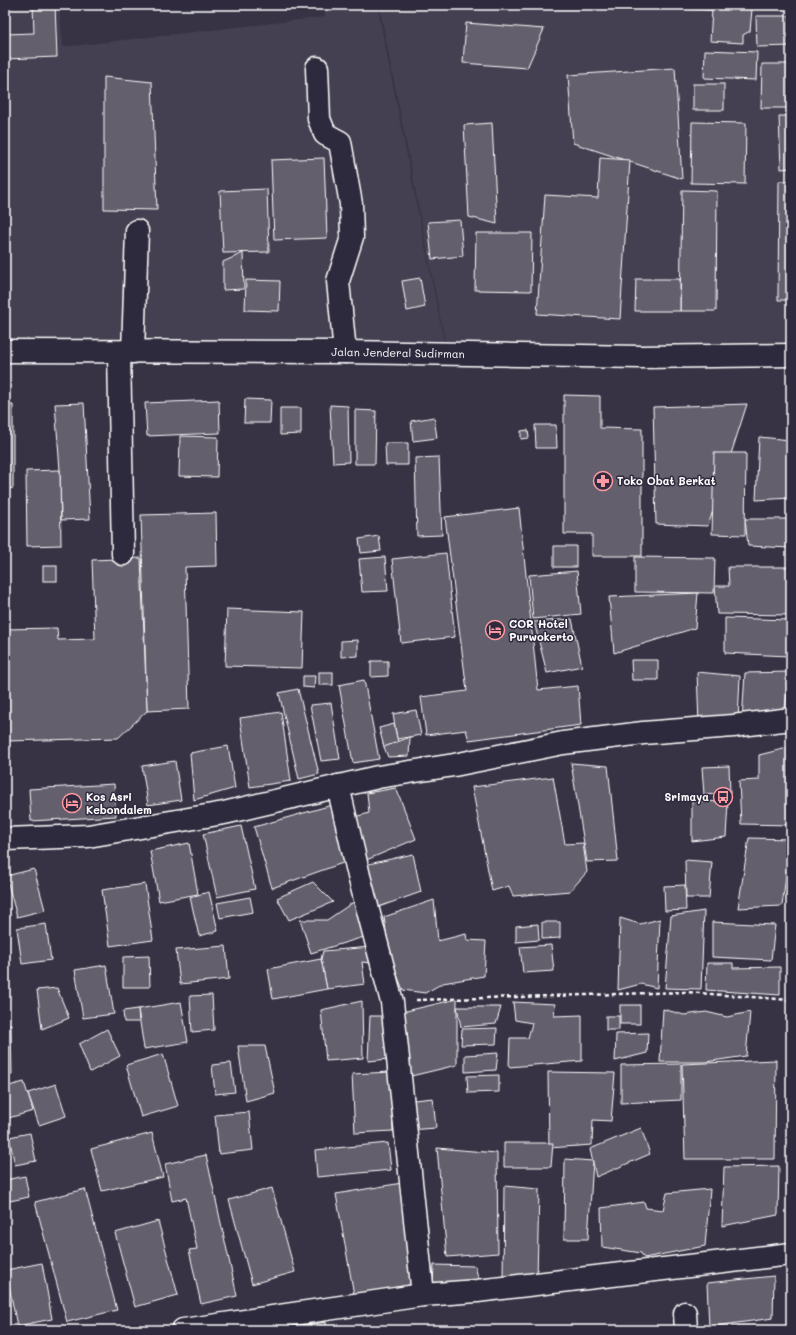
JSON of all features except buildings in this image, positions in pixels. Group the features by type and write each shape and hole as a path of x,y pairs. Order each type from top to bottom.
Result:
{"street":[{"path":"317,68 319,119 325,134 340,142 350,204 352,237 338,281 345,352"},
{"path":"123,554 126,352 137,231"},
{"name":"Jalan Jenderal Sudirman","path":"5,351 345,352 641,357 791,354"},
{"path":"5,839 88,836 224,813 338,786 563,743 643,733 734,726 791,719"},
{"path":"338,786 359,876 392,1002 423,1295"},
{"path":"183,1330 423,1295 485,1290 791,1254"}],"path":[{"path":"392,1002 545,995 685,992 791,1000"}],"shaded area":[{"path":"5,5 59,5 63,47 325,17 324,5 377,5 447,357 5,353"},
{"path":"379,5 791,5 791,354 448,357"}],"place":[{"name":"Toko Obat Berkat","path":"603,481"},
{"name":"COR Hotel Purwokerto","path":"495,630"},
{"name":"Srimaya","path":"723,797"},
{"name":"Kos Asri Kebondalem","path":"72,803"}]}
